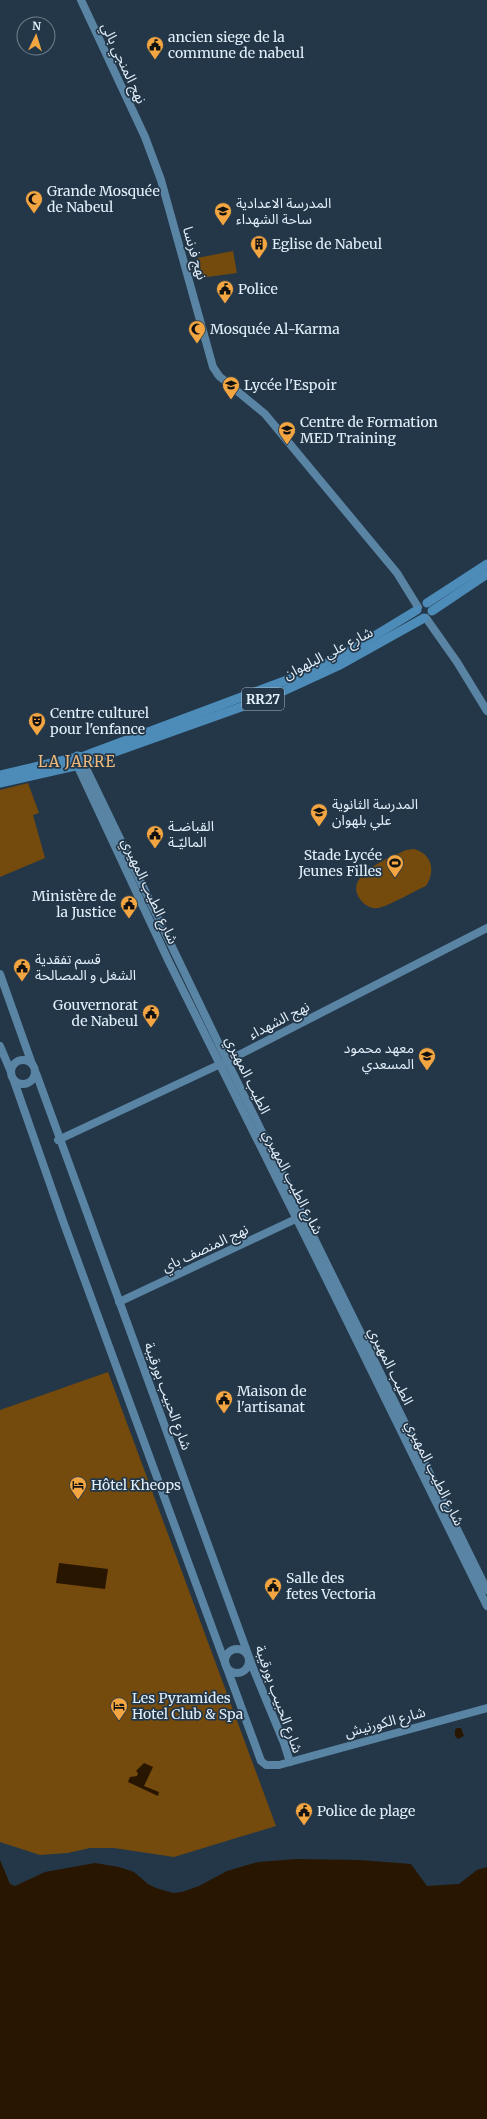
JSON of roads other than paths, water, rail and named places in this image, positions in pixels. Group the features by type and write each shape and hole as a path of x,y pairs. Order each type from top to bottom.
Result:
{"main road":[{"name":"شارع علي البلهوان","path":"0,775 79,763 311,671 343,655 487,564"},
{"name":"شارع علي البلهوان","path":"0,783 79,763 274,695 338,666 428,616 487,574"},
{"path":"422,606 431,606 428,616 419,615 422,606"}],"street":[{"name":"نهج المنجي بالي","path":"81,0 145,137"},
{"name":"نهج فرنسا","path":"145,137 161,180 211,364 220,376 260,409 331,492 422,606"},
{"path":"428,616 487,712"},
{"name":"شارع الطيب المهيري","path":"79,763 169,962 223,1063 300,1218 450,1524 487,1606"},
{"name":"نهج الشهداء","path":"58,1140 223,1063 487,928"},
{"path":"0,974 36,1073 32,1082 28,1084 18,1084 14,1081 0,1046"},
{"path":"11,1072 15,1063 19,1061 24,1060 32,1064"},
{"name":"شارع الحبيب بورقيبة","path":"14,1081 32,1135 261,1761 271,1766 290,1762 249,1656 58,1140 36,1073"},
{"name":"نهج المنصف باي","path":"118,1302 300,1218"},
{"path":"450,1524 487,1590"},
{"path":"233,1649 242,1650 249,1656 249,1666 242,1672 232,1672 226,1665 226,1656 233,1649"},
{"name":"شارع الكورنيش","path":"290,1762 487,1708"}],"place":[{"name":"ancien siege de la commune de nabeul","path":"155,60"},
{"name":"Grande Mosquée de Nabeul","path":"34,214"},
{"name":"المدرسة الاعدادية ساحة الشهداء","path":"223,226"},
{"name":"Eglise de Nabeul","path":"259,259"},
{"name":"Police","path":"225,304"},
{"name":"Mosquée Al-Karma","path":"197,344"},
{"name":"Lycée l'Espoir","path":"231,400"},
{"name":"Centre de Formation MED Training","path":"287,445"},
{"name":"Centre culturel pour l'enfance","path":"37,736"},
{"name":"المدرسة الثانوية علي بلهوان","path":"319,827"},
{"name":"القباضـة الماليّـة","path":"155,849"},
{"name":"Stade Lycée Jeunes Filles","path":"395,878"},
{"name":"Ministère de la Justice","path":"129,919"},
{"name":"قسم تفقدية الشغل و المصالحة","path":"22,982"},
{"name":"Gouvernorat de Nabeul","path":"151,1028"},
{"name":"معهد محمود المسعدي","path":"427,1071"},
{"name":"Maison de l'artisanat","path":"224,1414"},
{"name":"Hôtel Kheops","path":"78,1500"},
{"name":"Salle des fetes Vectoria","path":"273,1601"},
{"name":"Les Pyramides Hotel Club & Spa","path":"119,1721"},
{"name":"Police de plage","path":"304,1826"}],"district":[{"name":"LA JARRE","path":"77,762"}]}
